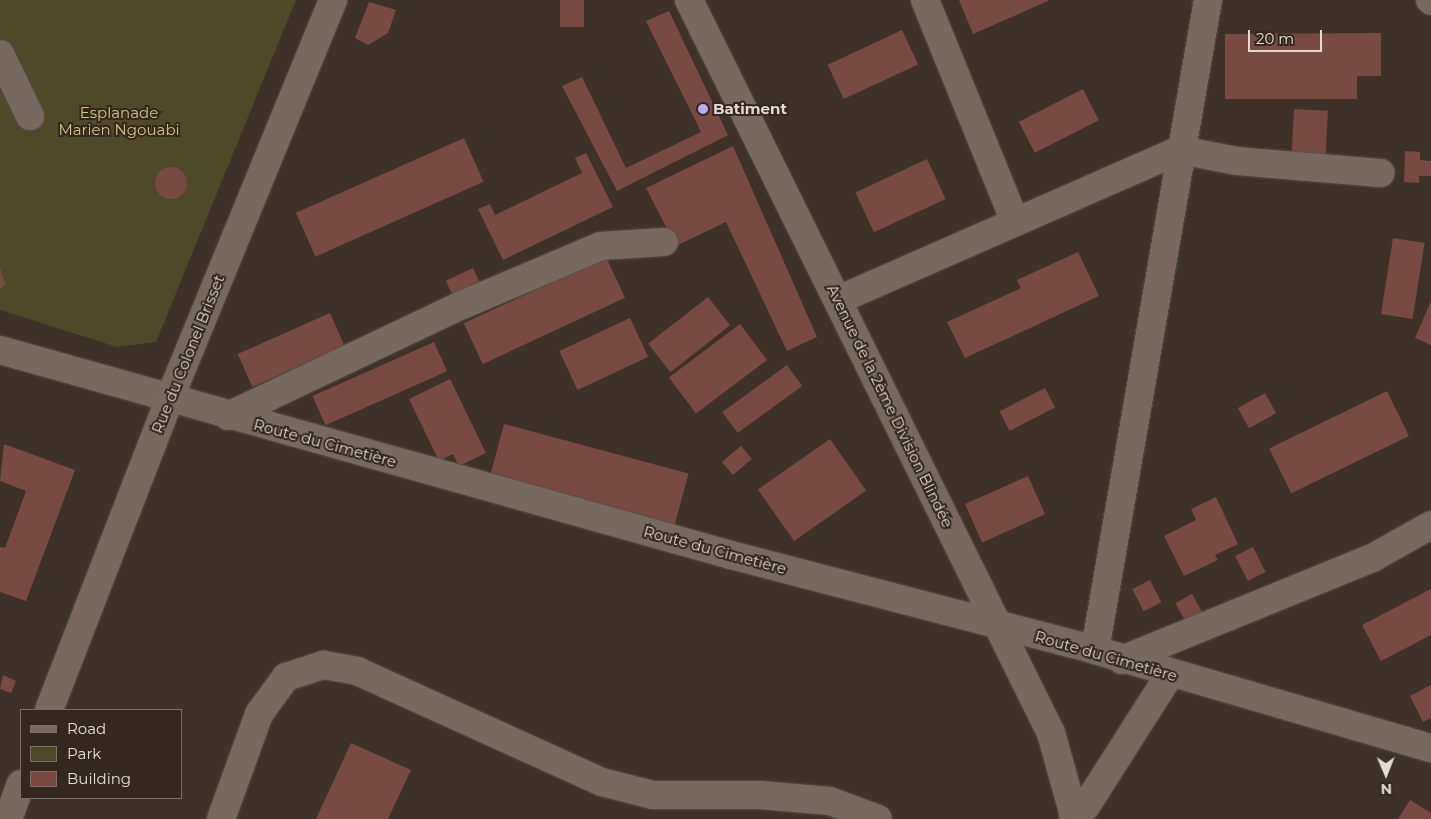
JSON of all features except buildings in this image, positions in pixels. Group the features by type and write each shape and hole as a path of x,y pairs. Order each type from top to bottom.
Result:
{"street":[{"name":"Rue du Colonel Brisset","path":"50,709 169,400 333,0"},
{"name":"Avenue de la 2ème Division Blindée","path":"689,0 1051,733 1084,815"},
{"path":"925,0 1015,222"},
{"path":"1095,650 1140,405 1180,150 1208,0"},
{"path":"0,54 30,116"},
{"path":"838,300 1180,150 1237,161 1380,173"},
{"path":"228,416 462,305 600,246 664,242"},
{"name":"Route du Cimetière","path":"0,350 169,400 997,626 1095,650 1122,660 1431,748"},
{"path":"1122,660 1374,557 1431,525"},
{"path":"221,819 259,714 286,677 324,665 358,671 602,782 653,795 760,795 830,801 878,819"},
{"path":"1084,815 1170,674"},
{"path":"8,819 20,787"}],"green space":[{"name":"Esplanade Marien Ngouabi","path":"0,0 296,0 156,342 117,347 0,310"}],"place":[{"name":"Batiment","path":"703,109"}]}
